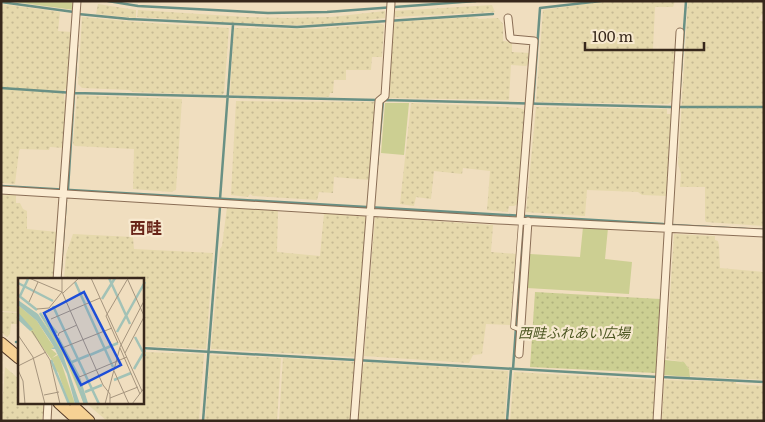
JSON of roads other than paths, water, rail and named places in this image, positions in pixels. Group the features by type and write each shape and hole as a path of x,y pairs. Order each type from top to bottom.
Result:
{"main road":[{"path":"1,343 18,357"},
{"path":"1,353 18,367"},
{"path":"61,404 79,421"},
{"path":"71,404 89,421"}],"street":[{"path":"58,278 77,1"},
{"path":"354,421 371,209 391,6"},
{"path":"508,18 510,37 512,39 534,41 522,219 518,329 519,354"},
{"path":"657,421 680,32"},
{"path":"1,190 64,190 764,233"},
{"path":"47,421 48,404"}],"waterway":[{"path":"108,1 138,6 268,13 327,12 476,1"},
{"path":"533,104 540,8 601,1"},
{"path":"679,99 686,1"},
{"path":"1,2 74,12"},
{"path":"78,14 129,19 297,27 493,14"},
{"path":"220,199 233,25"},
{"path":"68,189 77,45"},
{"path":"1,88 74,93 377,100"},
{"path":"383,100 671,107 764,107"},
{"path":"377,165 383,101"},
{"path":"1,186 663,224"},
{"path":"60,278 66,200"},
{"path":"203,421 220,207"},
{"path":"672,225 764,230"},
{"path":"513,369 523,230"},
{"path":"144,348 658,377"},
{"path":"507,421 511,369"},
{"path":"662,377 764,382"}],"district":[{"name":"西畦","path":"146,227"}],"park label":[{"name":"西畦ふれあい広場","path":"574,332"}]}
